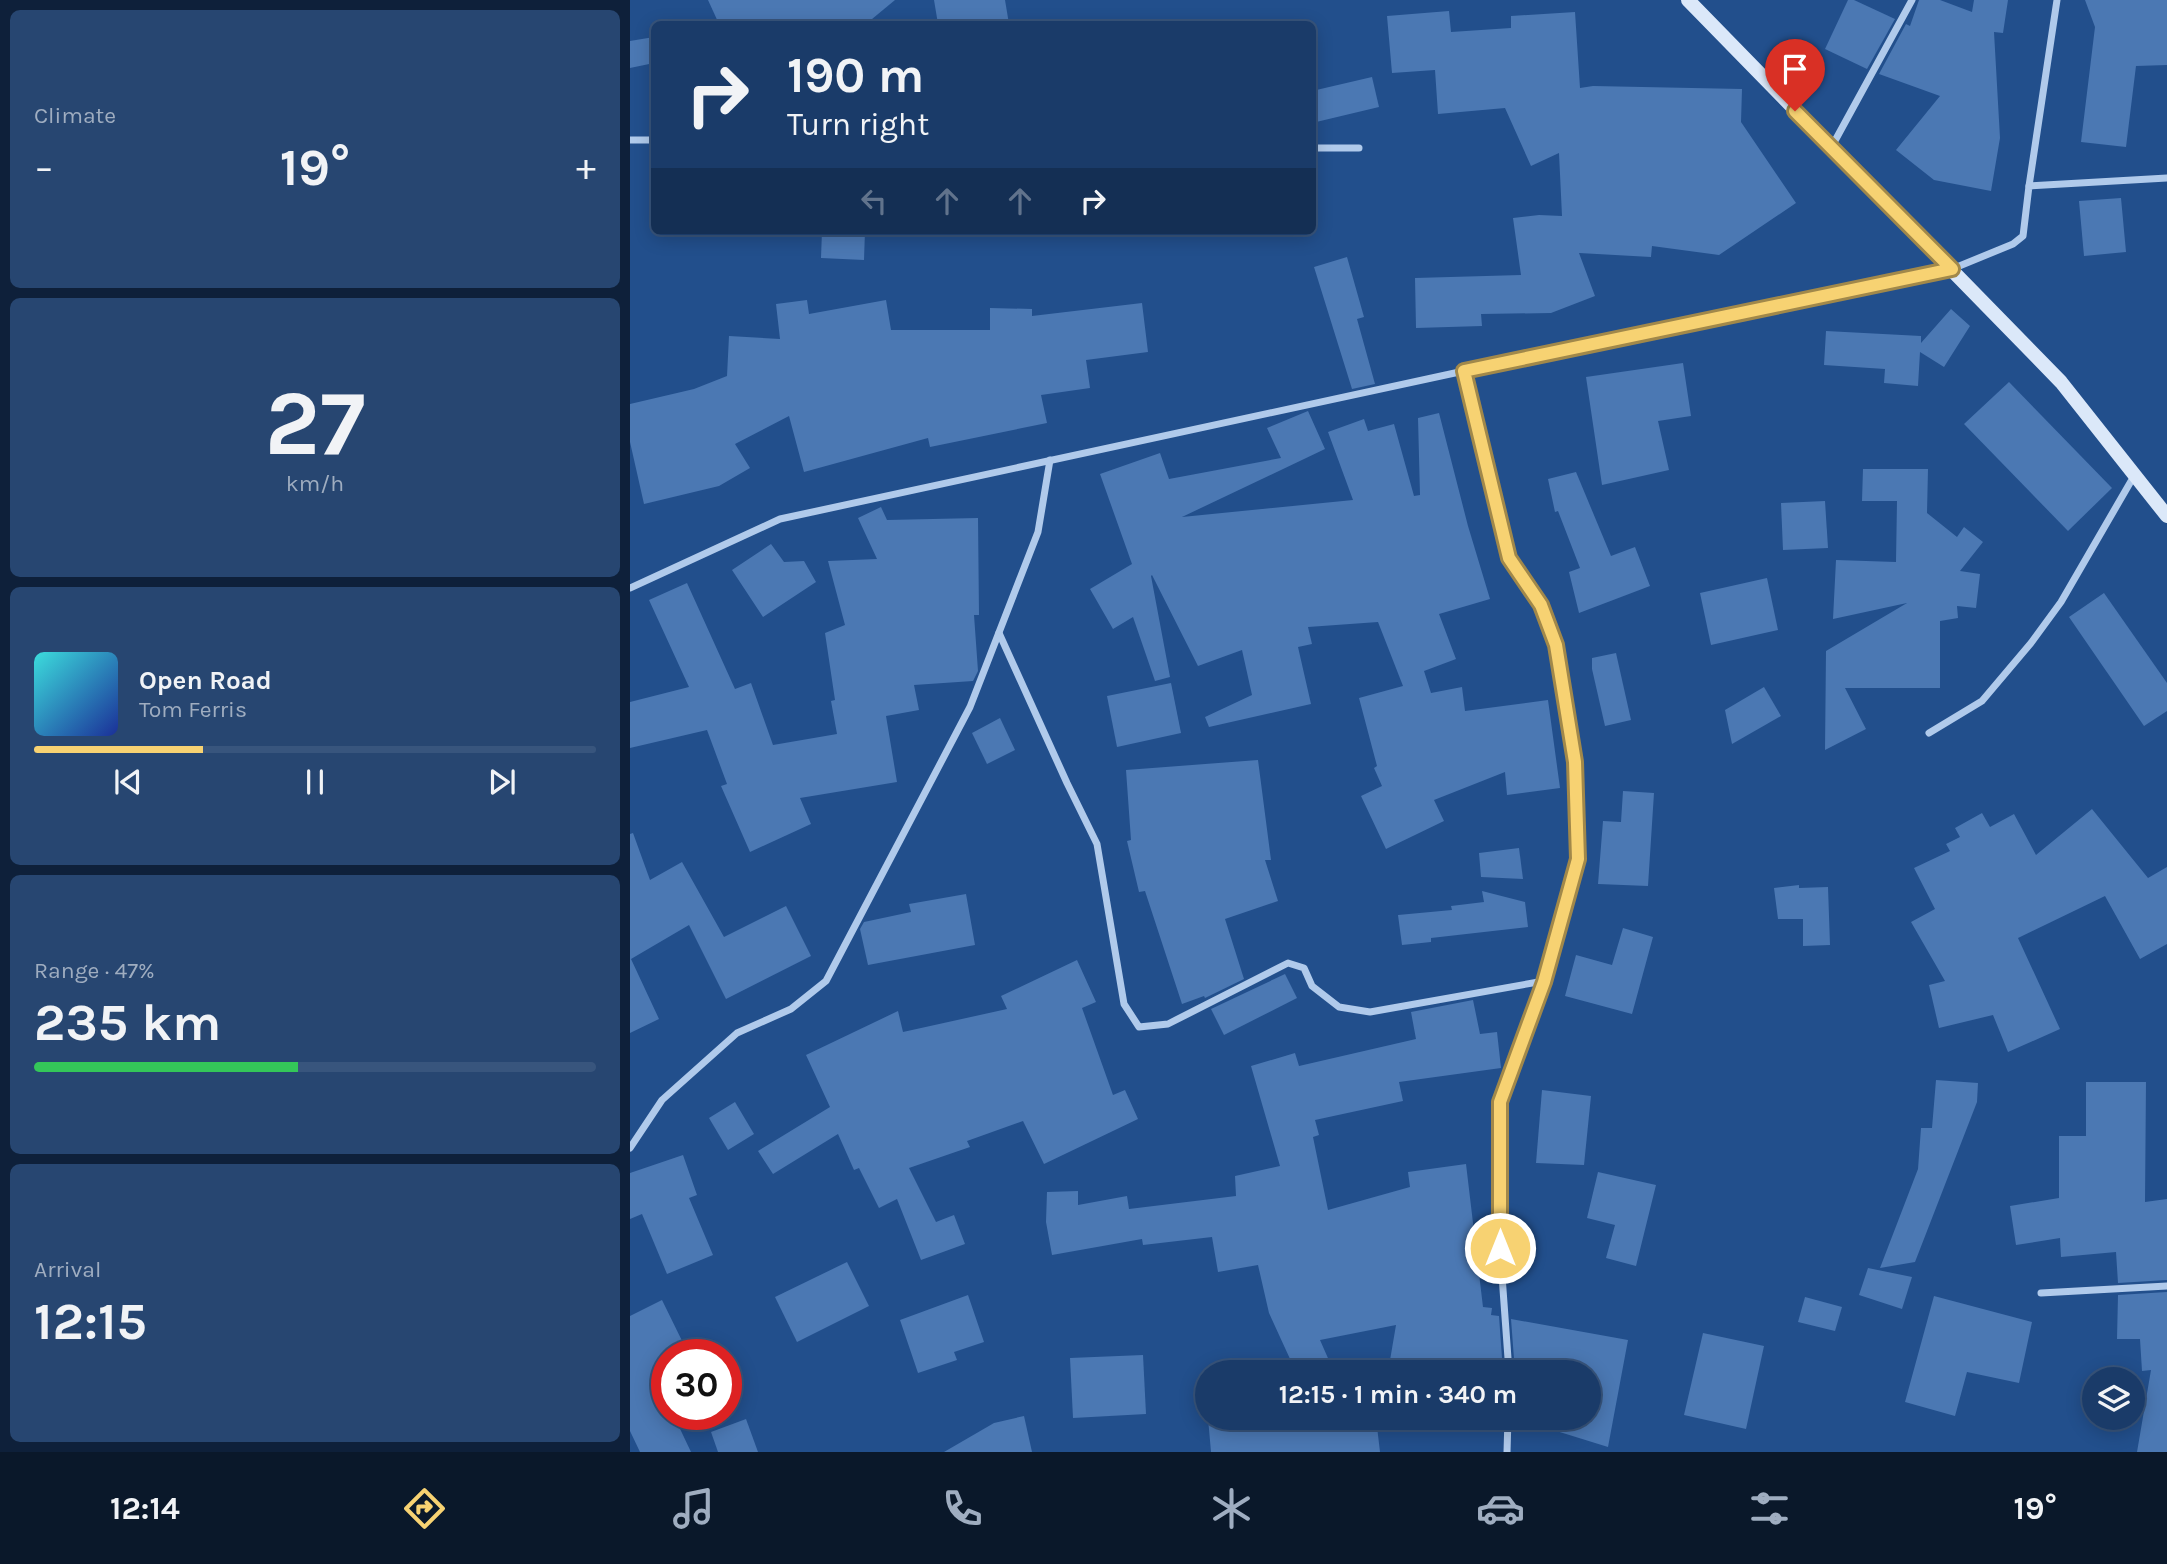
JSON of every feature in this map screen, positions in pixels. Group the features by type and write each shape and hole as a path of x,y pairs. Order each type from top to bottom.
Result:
{"street":[{"path":"1688,0 2061,382 2167,516"},
{"path":"1830,148 1912,0"},
{"path":"630,588 780,519 1952,269 2013,244 2023,236 2057,0"},
{"path":"630,140 651,140"},
{"path":"1316,148 1359,148"},
{"path":"2029,186 2167,178"},
{"path":"1464,371 1509,558 1541,605 1556,645 1575,762 1578,859 1544,982 1500,1102 1500,1248 1508,1360"},
{"path":"630,1148 662,1100 737,1033 791,1009 826,981 970,707 1038,532 1050,460"},
{"path":"1929,733 1982,702 2031,643 2061,602 2135,475"},
{"path":"999,633 1066,783 1097,844 1124,1004 1139,1027 1168,1024 1288,963 1304,968 1312,986 1339,1007 1370,1012 1544,982"},
{"path":"2041,1293 2167,1286"},
{"path":"1507,1452 1508,1430"}],"building":[{"path":"708,0 895,0 870,21 718,21"},
{"path":"934,0 1005,0 1008,21 938,21"},
{"path":"1848,0 1854,0 1895,19 1867,69 1825,49"},
{"path":"1919,0 1940,0 1972,12 1974,0 2008,0 2003,33 1994,32 2000,138 1991,191 1934,180 1896,150 1940,96 1879,74 1906,24 1910,26"},
{"path":"2085,0 2167,0 2167,65 2136,66 2126,147 2081,142 2095,27"},
{"path":"1449,11 1451,32 1511,28 1511,16 1575,12 1580,88 1742,89 1741,122 1796,203 1719,255 1652,246 1651,257 1579,253 1595,296 1551,313 1481,314 1482,326 1416,328 1415,278 1521,275 1513,218 1562,216 1559,153 1531,166 1505,108 1438,114 1435,70 1392,73 1387,16"},
{"path":"651,38 651,64 630,68 630,41"},
{"path":"1372,77 1379,107 1316,122 1316,90"},
{"path":"2121,198 2126,252 2084,256 2079,201"},
{"path":"822,235 865,235 864,260 821,258"},
{"path":"1347,257 1364,317 1357,319 1375,384 1352,389 1314,267"},
{"path":"807,300 809,314 886,300 891,330 990,330 990,308 1032,309 1032,316 1142,303 1148,352 1086,360 1090,388 1041,395 1047,423 930,447 928,438 804,472 789,416 735,444 750,468 719,486 644,504 630,442 630,404 694,389 727,376 729,336 780,339 776,304"},
{"path":"1951,309 1970,326 1944,367 1920,352 1918,386 1884,383 1885,369 1824,365 1826,331 1921,336 1921,343"},
{"path":"1683,363 1691,416 1658,421 1669,470 1602,485 1586,377"},
{"path":"2009,382 2112,488 2068,531 1964,424"},
{"path":"1308,411 1325,449 1182,517 1353,500 1328,432 1364,419 1368,431 1394,424 1414,496 1420,495 1418,418 1439,413 1490,599 1439,614 1456,659 1424,671 1431,693 1462,687 1465,711 1548,700 1560,788 1507,795 1505,772 1434,800 1444,821 1386,849 1361,796 1382,786 1374,768 1377,766 1359,698 1403,686 1378,622 1308,627 1312,644 1298,647 1311,704 1209,727 1205,717 1252,695 1242,650 1198,666 1152,575 1170,677 1155,681 1133,617 1113,629 1090,589 1132,564 1100,474 1160,453 1169,479 1281,458 1267,428"},
{"path":"1863,469 1928,469 1927,513 1957,537 1964,527 1983,542 1960,571 1980,574 1976,608 1957,606 1958,618 1940,621 1940,688 1845,688 1866,729 1825,750 1826,651 1907,603 1833,619 1836,560 1896,562 1897,501 1862,501"},
{"path":"1576,472 1611,556 1635,547 1650,586 1579,613 1569,572 1580,568 1558,511 1555,512 1548,479"},
{"path":"1825,501 1828,548 1783,550 1781,503"},
{"path":"881,507 887,520 978,518 979,615 974,615 978,671 973,681 914,685 919,710 886,716 897,782 800,798 811,824 750,852 721,786 727,784 707,730 630,748 630,702 689,687 649,600 687,583 735,689 751,683 773,745 837,734 825,633 845,625 828,561 877,559 858,518"},
{"path":"771,544 784,562 804,561 816,582 763,617 732,570"},
{"path":"1767,578 1778,630 1711,645 1700,593"},
{"path":"2104,593 2167,683 2167,711 2144,726 2069,617"},
{"path":"1616,653 1631,720 1605,726 1592,658"},
{"path":"1171,683 1181,733 1117,747 1107,696"},
{"path":"1764,687 1781,716 1732,744 1725,710"},
{"path":"1000,718 1015,750 987,764 972,733"},
{"path":"1258,760 1271,860 1265,860 1278,901 1225,919 1244,979 1205,998 1204,996 1182,1004 1145,891 1139,892 1127,841 1131,840 1126,770"},
{"path":"1623,791 1654,793 1648,886 1598,884 1603,821 1621,822"},
{"path":"2092,809 2148,878 2167,867 2167,944 2140,959 2105,896 2018,938 2060,1029 2008,1052 1993,1015 1939,1028 1929,985 1945,981 1911,922 1935,909 1914,868 1950,851 1946,844 1960,837 1955,828 1982,813 1990,827 2014,814 2036,855"},
{"path":"633,833 650,880 682,862 724,937 786,906 811,956 726,999 689,925 631,959 659,1019 630,1033 630,834"},
{"path":"1519,848 1523,879 1481,877 1479,853"},
{"path":"1799,885 1799,888 1828,887 1830,945 1803,946 1803,919 1778,919 1774,888"},
{"path":"1482,891 1525,902 1528,927 1431,938 1431,942 1402,945 1398,915 1452,910 1451,906 1484,902"},
{"path":"966,894 975,945 868,965 860,929 864,922 911,912 909,904"},
{"path":"1623,928 1653,937 1632,1014 1565,996 1576,955 1612,965"},
{"path":"1077,960 1096,1002 1082,1008 1113,1095 1125,1090 1138,1119 1044,1164 1023,1121 967,1141 970,1147 909,1168 936,1222 954,1215 965,1244 921,1260 897,1199 879,1208 859,1168 854,1170 838,1134 773,1174 758,1151 830,1107 806,1055 898,1011 903,1032 1007,1009 1001,996"},
{"path":"1285,974 1297,998 1224,1035 1211,1009"},
{"path":"1473,1000 1480,1034 1497,1032 1501,1068 1399,1082 1403,1101 1315,1120 1319,1135 1313,1137 1328,1210 1410,1187 1408,1172 1466,1164 1483,1307 1492,1308 1491,1315 1499,1316 1502,1360 1390,1360 1396,1325 1320,1340 1329,1360 1291,1360 1269,1313 1258,1265 1218,1272 1212,1237 1143,1245 1142,1239 1052,1255 1046,1222 1047,1192 1078,1191 1078,1205 1127,1196 1129,1209 1236,1196 1235,1176 1280,1166 1251,1066 1295,1053 1299,1066 1416,1039 1411,1012"},
{"path":"1936,1080 1978,1083 1977,1102 1915,1262 1880,1268 1918,1169 1921,1128 1932,1128"},
{"path":"2086,1082 2146,1082 2145,1202 2167,1199 2167,1280 2118,1283 2116,1252 2061,1257 2060,1238 2016,1245 2010,1206 2059,1198 2059,1136 2086,1136"},
{"path":"1542,1090 1591,1096 1584,1165 1536,1163"},
{"path":"735,1102 754,1134 728,1150 709,1118"},
{"path":"683,1155 697,1195 689,1198 713,1255 667,1274 642,1214 630,1219 630,1173"},
{"path":"1598,1172 1656,1185 1636,1266 1606,1258 1615,1225 1587,1218"},
{"path":"847,1262 869,1306 797,1342 775,1297"},
{"path":"1868,1268 1912,1277 1902,1309 1859,1295"},
{"path":"2167,1292 2167,1452 2137,1452 2141,1430 2145,1430 2145,1405 2151,1370 2145,1371 2145,1367 2142,1367 2140,1339 2117,1339 2118,1295"},
{"path":"968,1295 984,1342 954,1352 957,1360 918,1373 900,1320"},
{"path":"1934,1296 2032,1322 2019,1383 1967,1372 1955,1416 1905,1402"},
{"path":"1805,1297 1842,1307 1835,1331 1798,1322"},
{"path":"662,1300 681,1339 651,1339 651,1430 681,1430 691,1452 640,1452 630,1431 630,1316"},
{"path":"1511,1319 1628,1340 1608,1447 1553,1430 1601,1430 1601,1360 1514,1360"},
{"path":"1703,1333 1764,1346 1746,1429 1684,1415"},
{"path":"1143,1355 1146,1414 1073,1418 1070,1358"},
{"path":"1024,1416 1032,1452 944,1452 994,1423"},
{"path":"746,1419 758,1452 718,1452 711,1432 742,1430 742,1420"},
{"path":"1209,1430 1377,1430 1380,1452 1211,1452"}],"route":[{"path":"1500,1248 1500,1102 1544,982 1578,859 1575,762 1556,645 1541,605 1509,558 1464,371 1952,269 1795,111"}]}
